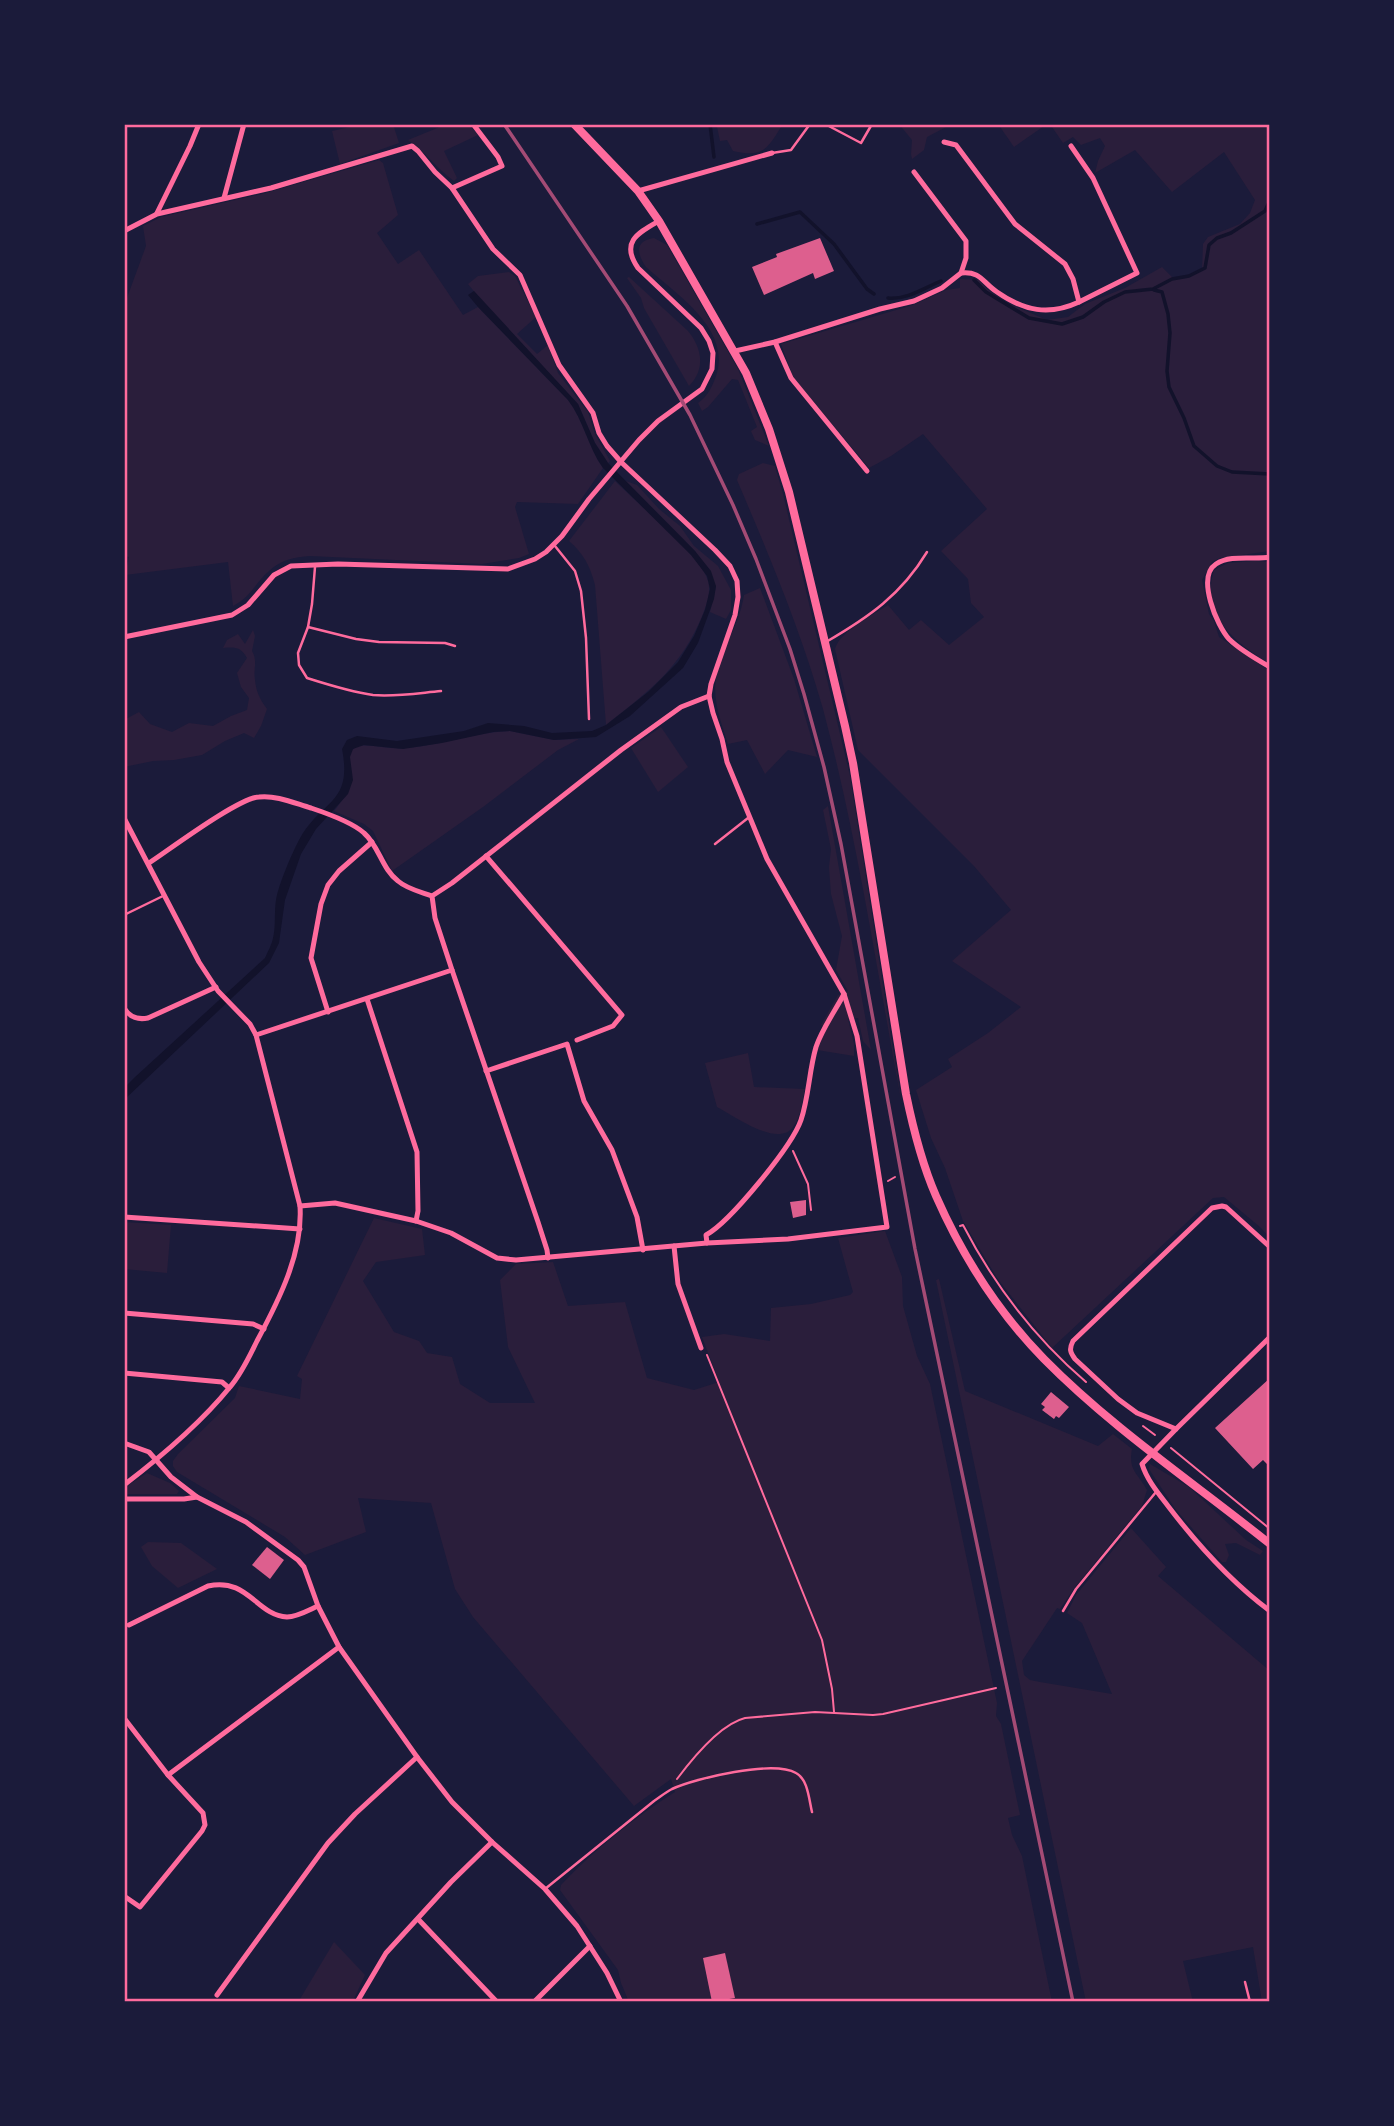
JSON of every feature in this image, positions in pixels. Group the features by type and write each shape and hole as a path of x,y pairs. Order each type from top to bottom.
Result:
{"main road":[{"path":"574,124 638,191 659,221 735,351 758,401 778,455 853,763 906,1094 916,1138 936,1195 984,1282 1003,1310 1047,1361 1089,1401 1270,1544"}],"street":[{"path":"157,214 199,124"},
{"path":"224,198 244,124"},
{"path":"452,188 502,166 473,124"},
{"path":"944,142 956,145 1015,224 1065,264 1073,279 1079,302"},
{"path":"124,231 157,214 284,185 409,146 418,150 452,188 493,249 520,275 559,365 593,413 599,433 607,446 715,550 730,566 737,581 738,597 734,615 710,684 709,696 727,762 767,859 844,994 857,1036 887,1227 788,1239 707,1243 516,1260 497,1258 451,1233 416,1222 335,1203 300,1206"},
{"path":"735,351 914,301 942,288 961,273 971,272 978,275 999,294 1030,308 1044,311 1062,310 1137,273 1093,178 1071,146"},
{"path":"638,191 772,153"},
{"path":"914,172 966,241 966,258 961,273"},
{"path":"124,637 232,615 248,605 274,575 291,566 316,564 508,569 535,559 554,545 658,421 702,389 712,369 713,354 701,328 632,260 631,246 635,237 659,221"},
{"path":"775,342 791,377 867,471"},
{"path":"1270,557 1230,559 1215,564 1209,571 1207,581 1219,625 1226,636 1235,645 1270,667"},
{"path":"432,896 631,743 681,707 709,696"},
{"path":"149,863 238,805 256,797 272,797 319,811 358,828 372,842 396,880 404,886 432,896"},
{"path":"124,818 199,962 217,989 250,1024 256,1035 300,1206 300,1229 287,1281 240,1374 158,1459 124,1485"},
{"path":"328,1012 311,958 321,904 328,885 339,871 372,842"},
{"path":"486,856 622,1015 605,1031 577,1040"},
{"path":"432,896 435,919 548,1258"},
{"path":"256,1035 452,970"},
{"path":"124,1008 139,1020 217,989"},
{"path":"707,1243 706,1235 728,1220 787,1146 800,1124 817,1043 844,994"},
{"path":"367,999 416,1152 416,1222"},
{"path":"486,1071 567,1044 584,1101 612,1150 637,1217 643,1250"},
{"path":"1176,1429 1143,1417 1118,1399 1075,1359 1070,1353 1070,1346 1212,1208 1226,1207 1270,1247"},
{"path":"124,1217 300,1229"},
{"path":"674,1246 678,1284 701,1348"},
{"path":"124,1313 253,1324 264,1329"},
{"path":"1270,1337 1142,1464 1157,1491 1211,1556 1270,1611"},
{"path":"124,1373 222,1382 229,1388"},
{"path":"124,1443 149,1451 171,1477 197,1497 246,1521 299,1560 339,1647 418,1758 452,1802 545,1889 578,1926 621,2002"},
{"path":"124,1499 197,1497"},
{"path":"129,1625 208,1586 220,1583 237,1588 273,1613 288,1617 318,1606"},
{"path":"168,1775 339,1647"},
{"path":"124,1718 168,1775 203,1813 205,1825 140,1908 124,1896"},
{"path":"217,1995 334,1836 381,1789 418,1758"},
{"path":"357,2002 386,1953 492,1842"},
{"path":"418,1919 497,2002"},
{"path":"534,2002 590,1946"}],"lane":[{"path":"772,153 792,150 810,124"},
{"path":"825,124 861,144 872,124"},
{"path":"554,545 575,571 581,591 589,719"},
{"path":"825,643 892,597 916,570 927,552"},
{"path":"316,564 312,604 298,653 299,665 307,678 374,695 441,691"},
{"path":"307,627 379,642 445,643 455,646"},
{"path":"715,844 749,817"},
{"path":"124,915 165,895"},
{"path":"1063,1611 1076,1589 1157,1491"},
{"path":"545,1889 671,1789 701,1779 758,1768 780,1768 802,1778 812,1812"},
{"path":"1245,1982 1250,2002"}],"path":[{"path":"787,1146 796,1157 808,1184 811,1210"},
{"path":"701,1348 704,1347 725,1395 822,1640 834,1712"},
{"path":"671,1789 683,1771 727,1725 736,1720 834,1712 883,1714 996,1688"}],"shaded area":[{"path":"363,124 393,124 399,143 340,164 332,131"},
{"path":"447,124 469,124 478,135 444,151 457,178 454,181 408,140"},
{"path":"713,124 783,124 764,150 743,153 733,151 727,140 720,141 717,127"},
{"path":"899,124 959,124 948,126 927,137 924,150 912,159 912,140"},
{"path":"998,124 1047,124 1014,147"},
{"path":"1050,124 1270,124 1270,551 1220,558 1212,562 1202,580 1209,614 1219,637 1270,671 1270,1238 1224,1197 1213,1198 1052,1348 997,1278 963,1221 916,1090 952,1067 948,1059 1021,1007 952,961 1011,910 974,866 858,750 835,649 850,630 888,605 909,630 921,620 949,645 984,617 971,603 968,579 941,551 987,509 923,434 869,468 793,377 781,344 913,305 946,290 960,288 960,279 979,280 1005,302 1047,320 1068,317 1085,304 1125,288 1162,267 1175,280 1202,271 1203,244 1208,237 1240,224 1250,213 1255,200 1224,152 1172,192 1135,150 1095,173 1105,146 1100,138 1081,145 1073,137 1063,143"},
{"path":"379,160 383,163 398,215 377,233 398,264 419,250 463,315 478,307 568,400 603,468 578,504 517,502 515,507 529,554 519,558 482,564 299,557 273,567 233,606 228,562 125,575 129,557 124,556 124,306 146,246 143,226 161,217 262,194"},
{"path":"654,238 667,245 738,369 769,446 755,440 751,431 757,427 738,380 732,379 702,411 698,403 709,391 716,376 719,359 716,343 698,314 643,262 639,253 640,245"},
{"path":"509,272 515,276 536,317 517,334 537,354 548,345 558,373 588,412 595,434 610,461 608,463 595,443 578,404 468,284 478,276"},
{"path":"627,278 693,338 699,351 700,366 689,386 644,308 641,298"},
{"path":"474,291 578,404 595,443 608,463 695,551 711,571 716,586 714,599 698,643 683,668 630,716 596,737 554,740 510,731 403,749 364,745 353,749 350,757 353,780 348,794 316,829 301,854 285,900 279,943 269,963 124,1100 124,1088 265,958 273,938 276,900 282,878 308,827 339,792 344,767 342,749 347,740 357,736 397,741 464,731 488,723 524,726 552,733 592,731 606,725 648,692 678,662 694,636 710,589 707,576 691,555 603,468 568,400 478,307 468,295"},
{"path":"763,463 775,466 783,494 850,776 902,1105 857,857 823,709 795,622 737,480 739,474"},
{"path":"615,481 692,556 707,578 709,592 705,610 694,633 674,664 650,689 606,725 595,585 586,561 569,541"},
{"path":"626,481 637,485 659,509 680,526 694,546 718,566 731,590 731,610 726,619 710,612 716,587 695,551"},
{"path":"1270,562 1270,664 1234,637 1224,626 1212,601 1214,570 1228,563"},
{"path":"760,588 794,679 817,757 788,750 765,774 747,740 728,744 715,692 720,664 744,595"},
{"path":"253,630 255,636 252,651 255,658 256,684 267,709 254,738 244,733 202,755 124,767 124,720 139,712 150,724 172,732 189,723 213,726 247,710 249,698 241,687 237,673 247,658 237,648 223,648 227,640 238,634 245,644"},
{"path":"661,727 688,767 658,792 631,748"},
{"path":"510,731 554,740 579,739 558,750 392,871 373,831 364,824 334,811 348,790 350,752 357,746 407,748"},
{"path":"828,806 871,1050 863,1041 858,1018 848,1019 854,1056 817,1050 826,1029 821,1025 838,995 848,991 836,970 842,936 831,894 831,849 823,810"},
{"path":"748,1053 754,1087 805,1089 798,1119 786,1133 777,1134 756,1128 717,1107 705,1063"},
{"path":"374,1218 422,1229 425,1255 376,1262 363,1281 394,1332 419,1341 427,1353 452,1357 460,1384 490,1403 535,1403 508,1347 500,1280 516,1264 553,1262 568,1306 625,1302 647,1378 694,1390 719,1382 702,1337 724,1334 770,1341 771,1308 811,1304 850,1295 853,1292 838,1238 885,1231 902,1277 903,1306 917,1356 930,1384 997,1703 996,1716 1001,1724 1020,1815 1008,1818 1012,1835 1022,1856 1052,2002 629,2002 618,1970 560,1890 561,1885 601,1847 675,1792 671,1779 634,1806 473,1617 455,1589 431,1503 358,1498 366,1532 305,1555 285,1537 177,1472 173,1466 178,1454 235,1398 239,1386 300,1399 302,1379 297,1376"},
{"path":"124,1222 171,1225 167,1273 124,1269"},
{"path":"939,1279 965,1391 1098,1446 1113,1434 1132,1449 1131,1462 1147,1490 1142,1506 1060,1609 1057,1608 1022,1661 1024,1675 1030,1680 1112,1694 1082,1623 1067,1613 1076,1595 1131,1528 1166,1567 1158,1576 1270,1671 1270,2002 1262,2002 1253,1947 1183,1961 1193,2002 1086,2002 936,1280"},
{"path":"1150,1464 1189,1487 1246,1540 1263,1551 1260,1555 1236,1543 1225,1544 1229,1555 1226,1562 1222,1562 1176,1510 1149,1469"},
{"path":"147,1473 170,1483 179,1491 177,1494 124,1494 124,1488"},
{"path":"148,1542 181,1543 217,1569 178,1588 152,1566 141,1547"},
{"path":"334,1942 365,1975 353,2001 303,2002 300,1999"}],"building":[{"path":"820,238 834,271 815,279 813,273 764,295 752,267 777,257 776,254"},
{"path":"806,1200 806,1215 793,1218 790,1202"},
{"path":"1270,1378 1270,1467 1263,1460 1253,1469 1215,1428"},
{"path":"1051,1392 1069,1407 1059,1418 1056,1416 1054,1419 1042,1410 1045,1407 1041,1404"},
{"path":"267,1547 284,1560 270,1579 252,1565"},
{"path":"725,1953 735,1998 712,2002 703,1958"}],"waterway":[{"path":"710,124 714,157"},
{"path":"974,280 986,292 1029,318 1062,324 1083,317 1104,302 1125,292 1153,289 1172,279 1189,276 1205,268 1209,245 1265,211 1270,200"},
{"path":"757,224 800,212 834,244 867,289 874,294"},
{"path":"888,298 909,295 941,281"},
{"path":"1154,290 1162,292 1168,314 1169,387 1194,446 1217,466 1232,472 1270,474"}],"railway":[{"path":"504,124 627,306 690,415 756,559 804,694 841,844 915,1249 1073,2002"}]}
